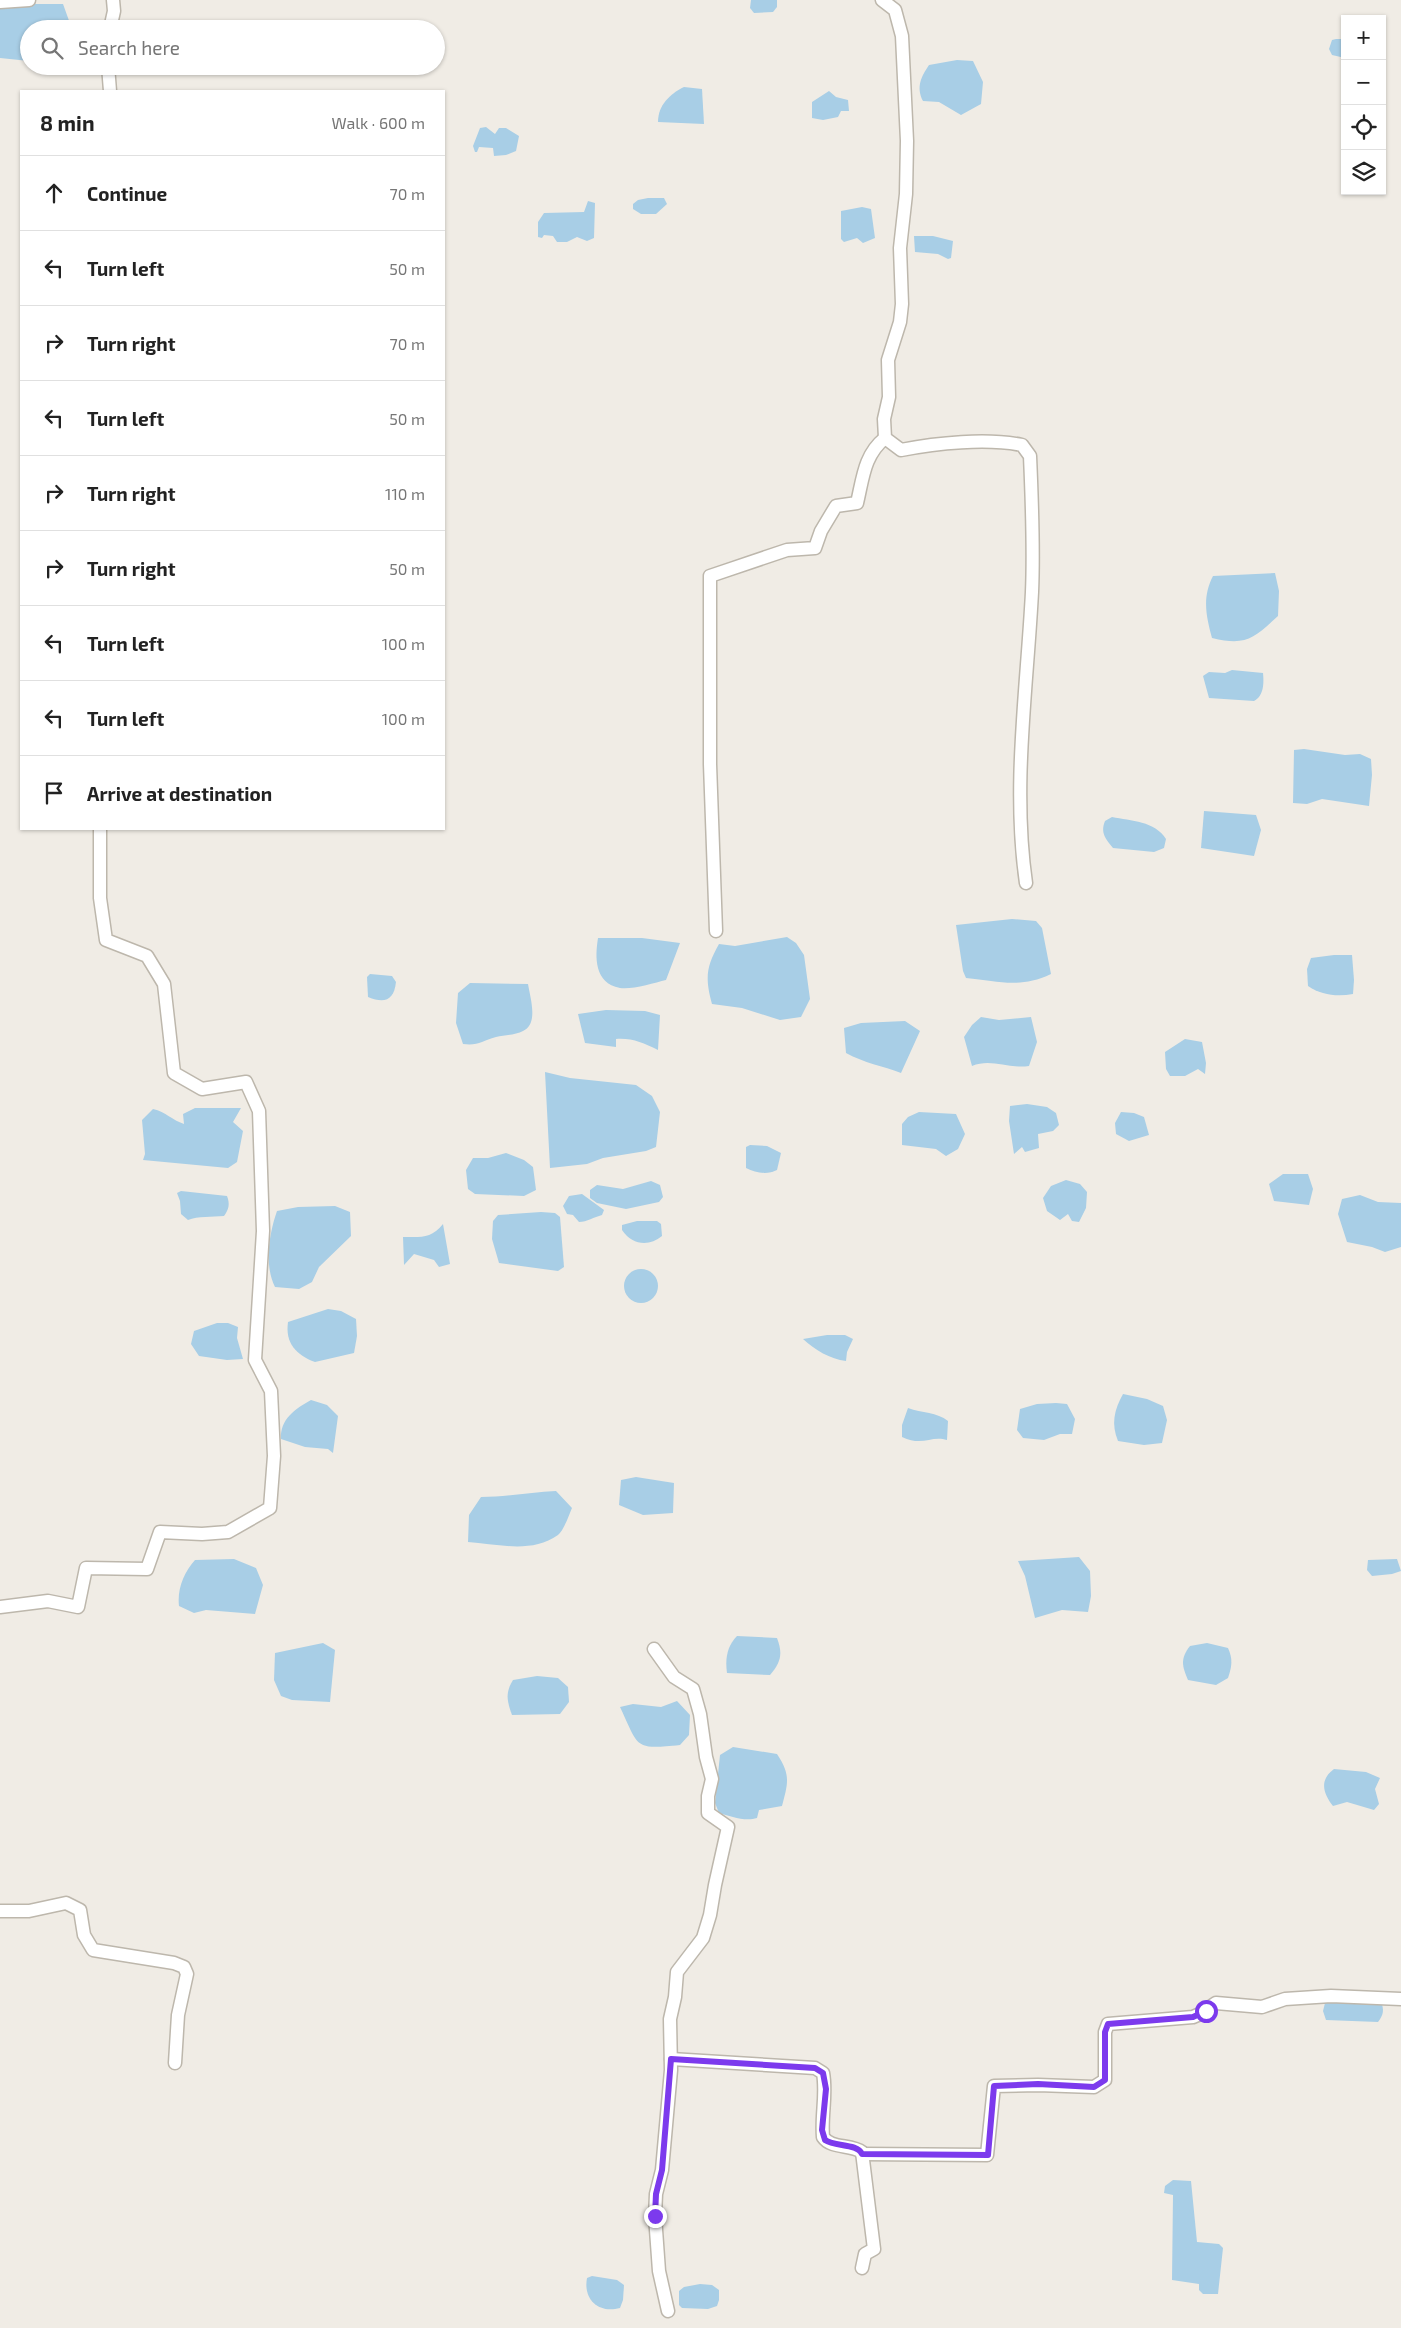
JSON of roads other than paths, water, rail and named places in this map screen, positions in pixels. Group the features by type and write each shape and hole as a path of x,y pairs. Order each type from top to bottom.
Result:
{"street":[{"path":"0,2 29,0"},
{"path":"112,20 114,11 113,0"},
{"path":"882,0 895,10 902,36 907,141 906,194 900,248 902,304 900,322 888,360 889,397 884,419 885,438"},
{"path":"109,75 110,90"},
{"path":"885,438 901,450 1002,441 1022,445 1030,456 1032,590 1024,694 1020,798 1022,854 1026,883"},
{"path":"716,931 710,764 710,576 787,550 815,548 821,531 836,506 857,503 866,464 874,448 885,438"},
{"path":"0,1607 48,1601 78,1607 86,1568 147,1570 160,1532 202,1534 228,1532 270,1508 274,1456 271,1391 255,1360 263,1231 259,1111 246,1082 202,1089 174,1073 164,984 147,956 106,940 100,898 100,830"},
{"path":"654,1649 674,1677 693,1689 700,1714 706,1757 712,1779 708,1796 708,1812 728,1827 710,1916 703,1938 677,1972 675,1997 670,2019 671,2059 662,2170 656,2194 655,2216 659,2271 668,2311"},
{"path":"0,1911 29,1911 66,1903 80,1910 84,1935 93,1950 174,1963 184,1967 187,1974 178,2015 175,2062"},
{"path":"862,2154 988,2155 994,2086 1038,2084 1094,2087 1099,2085 1105,2080 1105,2032 1108,2024 1193,2017 1216,2004 1262,2007 1285,2000 1331,1996 1401,1999"},
{"path":"671,2059 815,2068 823,2073 826,2089 822,2130 825,2140 830,2144 857,2148 862,2154 874,2249 866,2254 862,2268"}],"water":[{"path":"751,0 777,0 777,7 773,12 754,13 750,8"},
{"path":"0,4 63,4 69,20 20,20 20,60 0,58"},
{"path":"1341,39 1341,57 1332,55 1329,49 1332,40"},
{"path":"957,60 973,61 983,82 981,104 961,115 939,102 923,101 920,91 922,78 929,65"},
{"path":"684,87 702,89 704,124 658,122 663,105 674,93"},
{"path":"829,91 836,97 848,100 849,111 841,111 838,117 823,120 812,118 812,102"},
{"path":"486,127 495,134 499,128 506,128 519,136 516,151 506,155 494,156 493,148 479,147 477,152 475,152 473,146 480,128"},
{"path":"664,198 667,204 656,214 641,214 633,209 633,204 638,200"},
{"path":"588,201 595,203 594,238 587,241 577,237 567,242 557,242 553,236 544,235 542,238 538,237 538,222 544,213 584,212"},
{"path":"862,207 871,209 875,238 863,243 857,238 844,242 841,239 841,211"},
{"path":"914,236 933,236 953,241 951,258 948,259 938,254 915,252"},
{"path":"1275,573 1279,591 1278,616 1248,639 1233,641 1212,638 1208,622 1206,599 1213,576"},
{"path":"1232,670 1263,673 1263,689 1257,699 1254,701 1209,698 1203,676 1209,672 1225,673"},
{"path":"1304,749 1345,755 1360,754 1371,759 1372,775 1369,806 1322,799 1307,804 1293,803 1294,750"},
{"path":"1204,811 1256,815 1261,830 1254,856 1201,848"},
{"path":"1112,817 1142,823 1156,829 1166,839 1164,848 1154,852 1113,848 1103,832 1105,821"},
{"path":"1012,919 1036,921 1042,928 1051,974 1040,979 1019,983 966,978 963,971 956,925"},
{"path":"787,937 796,943 804,955 810,999 801,1017 780,1020 742,1008 712,1004 708,987 708,973 711,959 719,944 735,946"},
{"path":"598,938 642,938 680,943 666,980 643,986 620,988 605,981 601,975 597,961"},
{"path":"1352,955 1353,994 1329,994 1308,986 1307,969 1311,958"},
{"path":"370,974 392,976 396,982 391,997 379,1000 368,997 367,977"},
{"path":"470,983 528,984 532,1003 532,1016 528,1028 517,1033 496,1037 476,1044 463,1044 456,1023 458,993"},
{"path":"606,1010 645,1011 660,1015 658,1050 628,1039 616,1039 616,1047 585,1043 578,1014"},
{"path":"981,1017 999,1020 1031,1017 1037,1042 1029,1066 1021,1067 986,1063 972,1066 964,1037 972,1025"},
{"path":"905,1021 920,1031 901,1073 846,1053 844,1028 861,1023"},
{"path":"1185,1039 1202,1042 1206,1063 1205,1074 1198,1069 1185,1076 1170,1076 1166,1069 1165,1052"},
{"path":"545,1072 570,1078 636,1085 652,1096 660,1112 656,1147 646,1151 603,1158 587,1164 550,1168"},
{"path":"1027,1104 1047,1107 1056,1113 1059,1125 1053,1131 1038,1134 1039,1148 1025,1152 1022,1147 1014,1154 1009,1121 1010,1106"},
{"path":"195,1108 241,1108 233,1122 243,1131 237,1162 228,1168 143,1160 145,1154 142,1120 153,1109 184,1124 183,1114"},
{"path":"919,1112 956,1114 965,1134 958,1149 946,1156 936,1149 902,1145 902,1124 908,1117"},
{"path":"1121,1112 1134,1113 1144,1117 1149,1135 1129,1141 1116,1134 1115,1123"},
{"path":"750,1145 767,1146 781,1153 777,1170 762,1173 746,1168 746,1147"},
{"path":"506,1153 524,1160 533,1167 536,1190 524,1196 475,1194 468,1189 466,1170 473,1158 488,1158"},
{"path":"1283,1174 1308,1174 1313,1189 1309,1205 1274,1201 1269,1184"},
{"path":"1066,1180 1080,1184 1087,1192 1086,1208 1079,1222 1072,1221 1068,1214 1060,1220 1047,1211 1043,1198 1051,1186"},
{"path":"651,1181 660,1185 663,1197 659,1202 626,1209 597,1203 590,1198 590,1190 597,1185 623,1189"},
{"path":"181,1191 227,1196 229,1204 227,1211 224,1216 201,1217 188,1220 181,1214 177,1193"},
{"path":"582,1194 604,1210 602,1215 579,1222 573,1215 567,1214 563,1206 569,1196"},
{"path":"1360,1195 1378,1202 1401,1203 1401,1247 1385,1252 1372,1247 1347,1242 1338,1214 1342,1199"},
{"path":"335,1206 350,1212 351,1236 319,1267 312,1282 299,1289 275,1287 270,1269 269,1249 277,1211 298,1207"},
{"path":"555,1213 560,1217 564,1267 558,1271 499,1263 492,1239 493,1221 498,1215"},
{"path":"637,1221 657,1221 661,1224 662,1236 657,1240 646,1243 631,1239 622,1230 622,1225"},
{"path":"443,1224 450,1264 439,1267 434,1260 414,1254 404,1265 403,1237 430,1235"},
{"path":"641,1269 648,1270 653,1274 657,1279 657,1293 653,1298 648,1302 641,1303 634,1302 629,1298 625,1293 624,1286 625,1279 629,1274 634,1270"},
{"path":"328,1309 341,1311 356,1319 357,1336 354,1353 315,1362 302,1356 293,1347 288,1336 288,1322"},
{"path":"217,1323 228,1323 238,1327 237,1338 243,1359 227,1360 199,1356 191,1344 194,1331"},
{"path":"827,1335 845,1335 853,1339 847,1352 846,1361 823,1353 803,1339"},
{"path":"1123,1394 1147,1399 1163,1406 1167,1420 1162,1443 1144,1445 1118,1441 1114,1417"},
{"path":"311,1400 327,1405 338,1416 333,1453 328,1449 305,1447 281,1439 281,1432 286,1420 299,1407"},
{"path":"1037,1404 1067,1404 1075,1419 1072,1434 1060,1434 1044,1440 1023,1438 1017,1430 1020,1409"},
{"path":"908,1408 934,1414 948,1421 947,1440 916,1441 902,1437 902,1425"},
{"path":"636,1477 674,1483 673,1513 643,1515 619,1505 621,1480"},
{"path":"556,1491 572,1508 560,1533 548,1541 526,1546 503,1546 468,1542 469,1515 481,1497"},
{"path":"1079,1557 1090,1571 1091,1596 1088,1612 1062,1610 1035,1618 1025,1576 1018,1561"},
{"path":"234,1559 256,1568 263,1585 255,1614 206,1610 194,1613 179,1606 179,1593 182,1581 195,1560"},
{"path":"1397,1559 1401,1571 1372,1576 1367,1570 1368,1560"},
{"path":"737,1636 777,1638 780,1658 770,1675 727,1673 728,1653 731,1644"},
{"path":"323,1643 335,1650 330,1702 292,1700 281,1696 274,1680 275,1653"},
{"path":"1207,1643 1228,1648 1231,1656 1228,1678 1216,1685 1188,1680 1183,1667 1183,1659 1190,1646"},
{"path":"537,1676 558,1678 568,1687 569,1702 560,1714 512,1715 508,1697 513,1680"},
{"path":"677,1701 690,1715 689,1735 680,1745 653,1747 640,1743 631,1731 620,1707 633,1704 661,1707"},
{"path":"733,1747 777,1754 785,1768 787,1779 782,1806 759,1810 757,1818 752,1819 738,1818 719,1813 715,1803 720,1755"},
{"path":"1334,1769 1366,1772 1380,1778 1375,1789 1379,1804 1374,1810 1347,1802 1333,1806 1325,1791 1324,1782 1329,1773"},
{"path":"1326,1999 1381,2001 1382,2014 1378,2022 1326,2020 1323,2011"},
{"path":"1173,2180 1191,2181 1197,2242 1219,2244 1223,2248 1218,2294 1203,2294 1199,2290 1199,2284 1172,2280 1173,2195 1164,2193 1165,2186"},
{"path":"592,2276 617,2280 624,2285 623,2300 620,2308 605,2309 594,2303 587,2292 586,2286 587,2278"},
{"path":"700,2284 712,2285 719,2290 717,2306 708,2309 682,2308 679,2305 679,2291 684,2287"}]}
